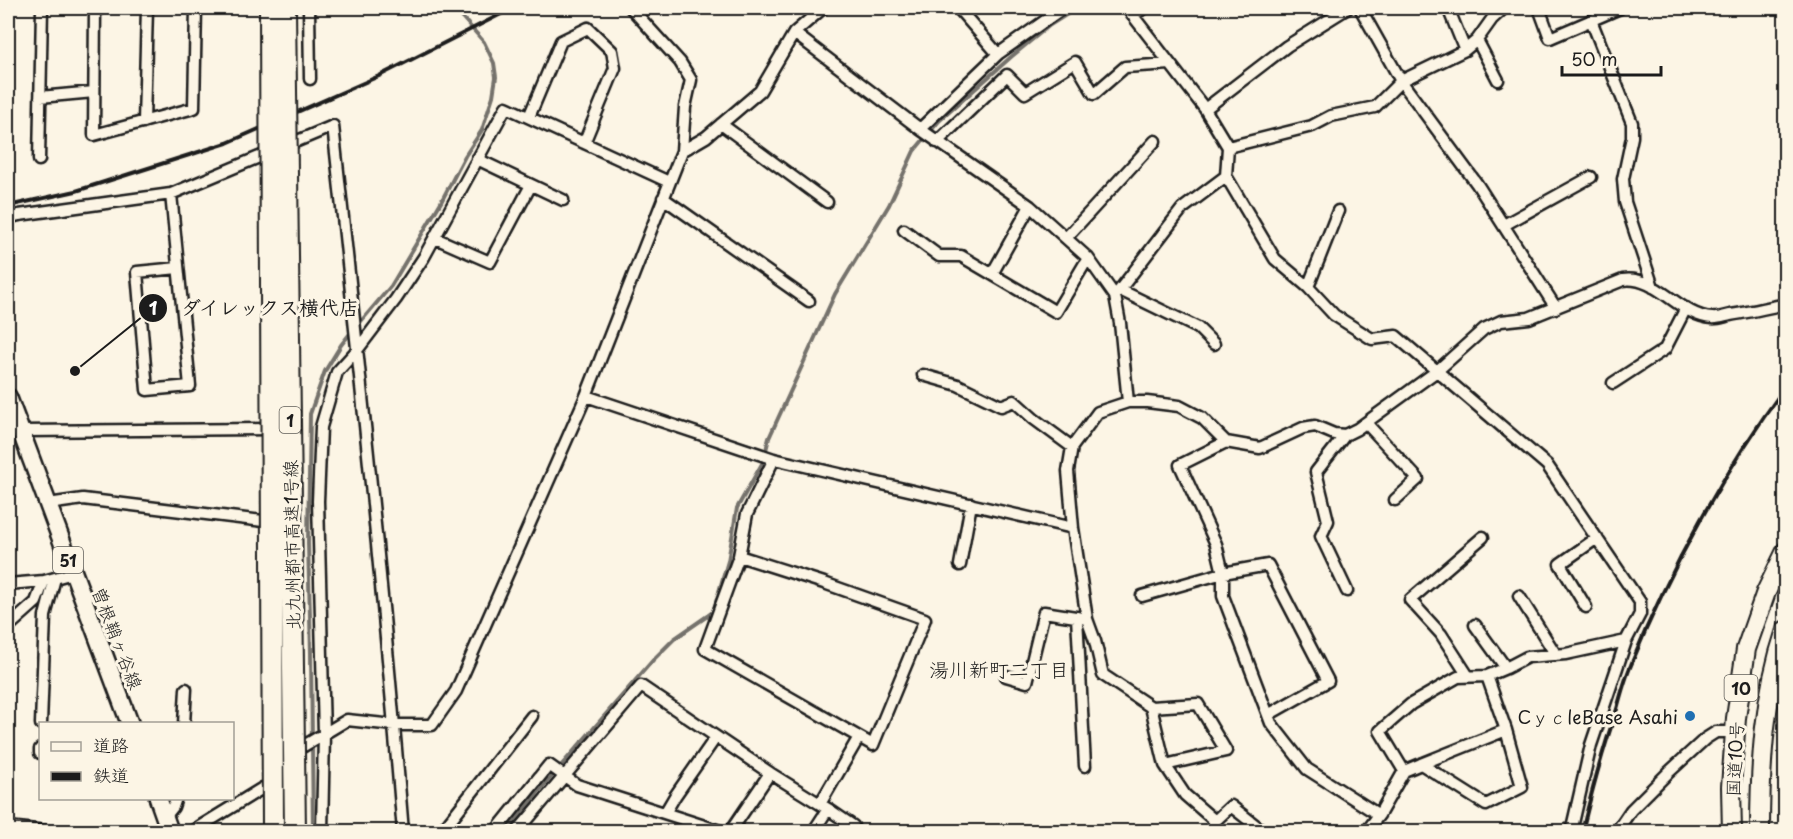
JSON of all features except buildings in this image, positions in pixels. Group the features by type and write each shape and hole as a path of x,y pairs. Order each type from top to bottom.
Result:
{"highway":[{"name":"北九州都市高速1号線","path":"270,8 273,831"},
{"name":"北九州都市高速1号線","path":"285,8 295,831"},
{"name":"国道10号","path":"1732,831 1731,787 1746,649 1766,592 1785,551"},
{"path":"1736,725 1768,620 1785,576"},
{"name":"国道10号","path":"1760,831 1760,795 1767,710 1776,660 1785,630"}],"main road":[{"name":"曽根鞘ヶ谷線","path":"8,397 14,421 48,504 130,722"},
{"path":"159,800 168,824"}],"street":[{"path":"39,160 42,8"},
{"path":"95,8 94,135 194,108 196,8"},
{"path":"144,122 147,8"},
{"path":"309,8 309,80"},
{"path":"191,831 266,786 297,750 347,720 432,725 456,691 586,396 682,151 684,107 691,80 680,62 631,8"},
{"path":"682,151 706,137 760,91 794,33 823,8"},
{"path":"958,8 998,54"},
{"path":"920,129 998,54 1064,8"},
{"path":"1144,8 1130,11 1205,109 1228,147 1226,176 1275,259 1308,287 1334,315 1372,339 1396,336 1547,465 1640,602 1640,614 1626,641 1591,745 1571,831"},
{"path":"1205,109 1287,46 1348,8"},
{"path":"1360,8 1401,81 1477,183 1556,308"},
{"path":"1448,8 1465,50"},
{"path":"1228,147 1312,126 1331,116 1374,107 1401,81 1465,50 1477,40 1492,19 1504,8"},
{"path":"1539,8 1550,38 1620,8"},
{"path":"1591,20 1632,123 1632,137 1623,179 1625,202 1653,287"},
{"path":"529,117 561,41 588,28 612,51 615,68 584,143"},
{"path":"794,33 920,129 1030,206 1088,258 1118,293 1198,328 1214,344"},
{"path":"1477,40 1498,80"},
{"path":"938,141 1008,75 1025,93 1075,62 1094,93 1125,67 1170,64"},
{"path":"40,98 94,92"},
{"path":"322,831 324,734 318,501 321,427 338,372 396,299 424,257 506,107 669,182"},
{"path":"721,124 827,202"},
{"path":"8,218 171,194 333,126 358,349 403,831"},
{"path":"1066,238 1155,141"},
{"path":"477,159 563,200"},
{"path":"1128,402 1118,293 1182,208 1226,176"},
{"path":"1504,225 1591,177"},
{"path":"435,238 490,262 531,185"},
{"path":"171,194 190,386 147,390 137,272 178,268"},
{"path":"663,198 809,301"},
{"path":"992,274 1030,206"},
{"path":"1308,287 1338,211"},
{"path":"904,230 939,256 961,256 1056,312 1088,258"},
{"path":"1347,591 1321,536 1328,521 1316,472 1345,435 1366,423 1437,371 1484,328 1501,321 1529,318 1623,280 1631,279 1653,287 1698,315 1712,319 1785,304"},
{"path":"1613,383 1665,349 1686,308"},
{"path":"923,375 958,385 1001,406 1014,401 1072,447"},
{"path":"586,396 774,459 1073,528"},
{"path":"1085,766 1082,618 1068,471 1072,447 1098,412 1128,402 1179,406 1202,418 1226,442 1260,448 1303,428 1315,426 1334,434 1345,435"},
{"path":"14,421 270,429"},
{"path":"1366,423 1418,479 1395,500"},
{"path":"1226,442 1180,465 1216,544 1223,573 1223,596 1271,723 1307,769 1379,815"},
{"path":"739,556 925,620 873,746 705,649 739,556 747,514 774,459"},
{"path":"48,504 83,499 271,522"},
{"path":"960,565 971,504"},
{"path":"1468,676 1441,634 1410,600 1484,537"},
{"path":"1586,607 1560,564 1597,538"},
{"path":"1142,596 1223,573 1268,565 1328,681 1268,715"},
{"path":"8,584 49,580 73,573"},
{"path":"8,627 36,602 49,580"},
{"path":"41,722 45,616 49,580"},
{"path":"1519,596 1556,655"},
{"path":"1006,676 1027,682 1044,612 1082,618"},
{"path":"1082,618 1095,641 1103,675 1151,707 1198,704 1226,751 1165,765"},
{"path":"1475,625 1506,668"},
{"path":"1404,771 1380,731 1411,704 1458,677 1487,676 1527,657 1556,655 1626,641"},
{"path":"1421,764 1486,805 1522,787 1506,730 1487,676"},
{"path":"517,831 641,686 716,738 853,826 850,831"},
{"path":"184,722 186,690"},
{"path":"1151,707 1165,765 1185,795 1213,826 1231,806 1264,831"},
{"path":"441,831 532,716"},
{"path":"1616,831 1631,810 1669,771 1705,739 1716,732 1736,725"},
{"path":"1366,831 1379,815 1404,771 1506,730"},
{"path":"665,813 716,738"},
{"path":"813,831 859,738"},
{"path":"495,831 549,765 578,785 723,831"},
{"path":"730,831 770,773"},
{"path":"168,824 175,800"},
{"path":"8,827 55,831"}],"waterway":[{"path":"357,326 391,286 441,202 465,156 482,130 493,96 496,77 494,63 484,42 454,8"},
{"path":"507,832 539,791 654,659 674,639 713,612 728,561 737,508 763,462 769,438 835,294 889,205 914,151 939,121 1011,57 1050,25 1077,8"},
{"path":"313,832 308,543 310,414 325,371 352,331"}],"railway":[{"path":"8,206 76,191 227,143 379,76 513,8"},
{"path":"1582,832 1625,681 1646,629 1681,557 1720,486 1786,386"}],"place":[{"name":"ダイレックス横代店","path":"75,371"},
{"name":"CｙｃleBase Asahi","path":"1690,716"}],"district":[{"name":"湯川新町二丁目","path":"999,669"}]}
